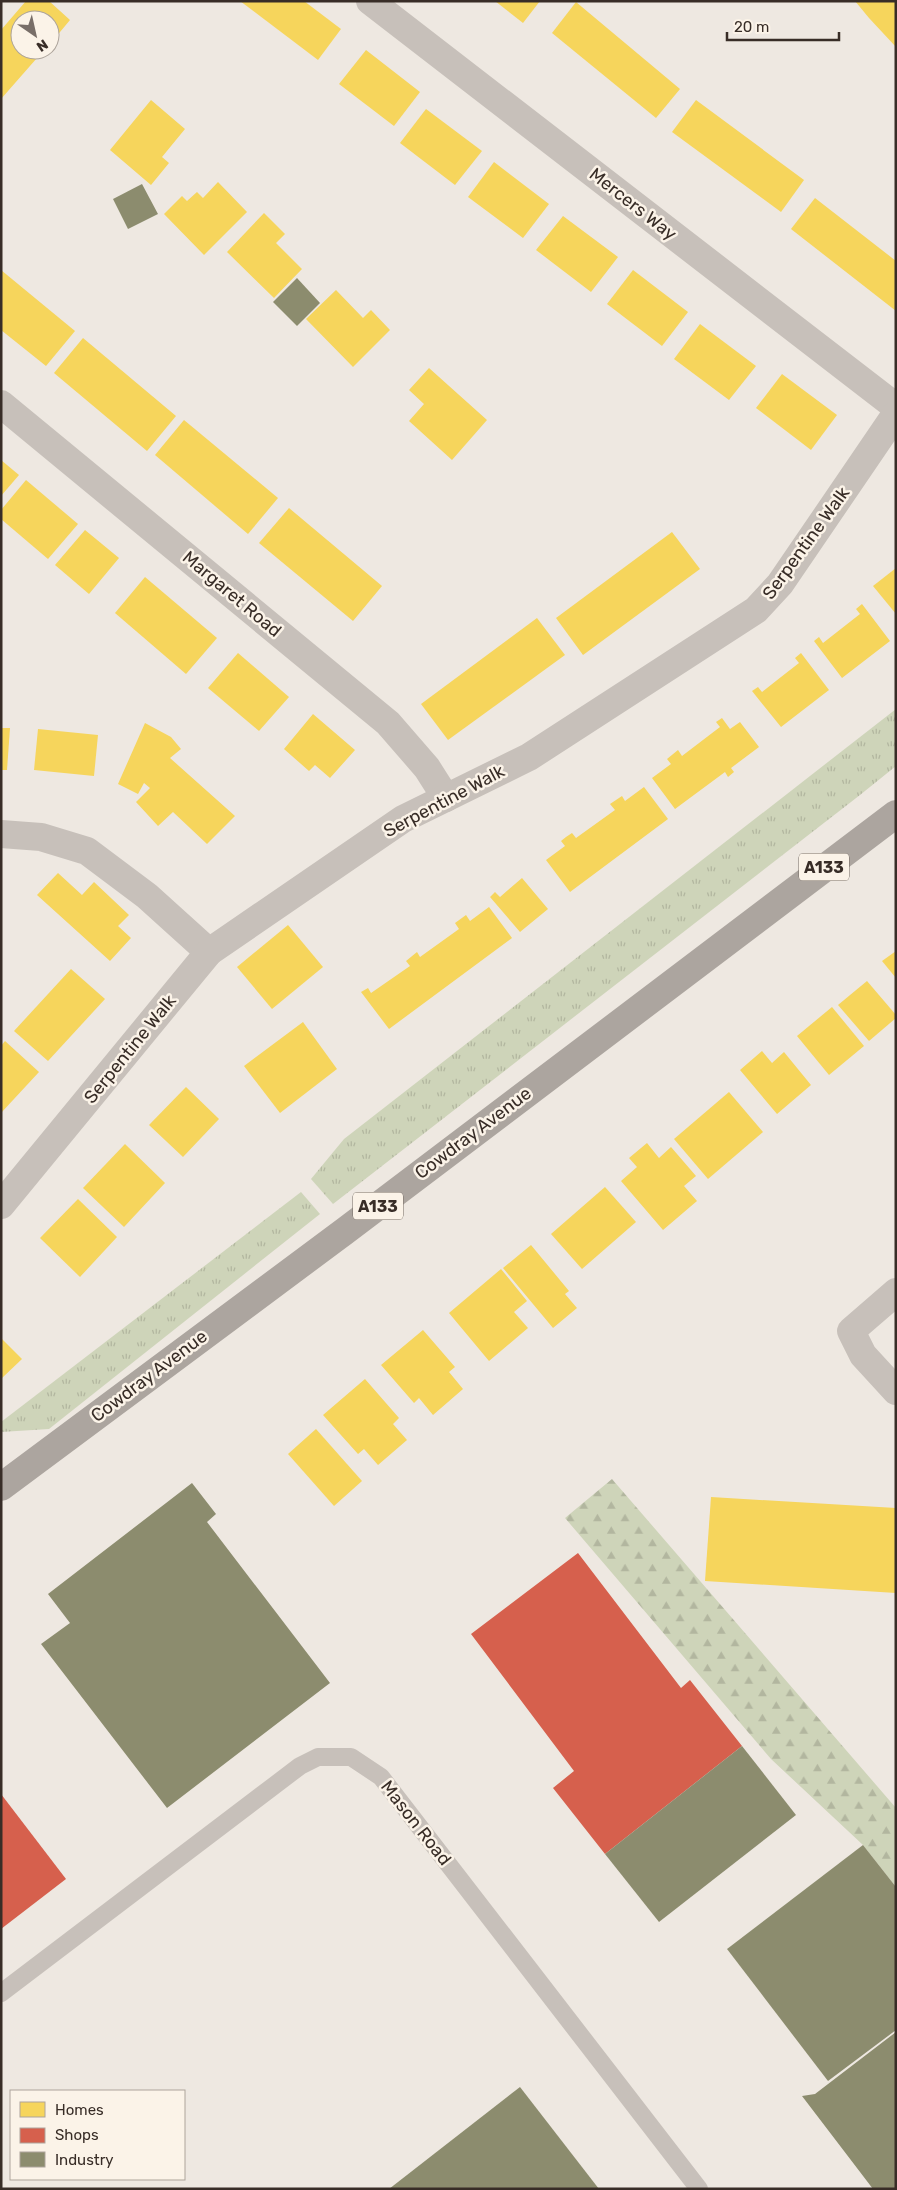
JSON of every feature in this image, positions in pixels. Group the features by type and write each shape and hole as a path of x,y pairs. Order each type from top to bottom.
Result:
{"main road":[{"name":"Cowdray Avenue","path":"1,1487 345,1231 896,814"}],"street":[{"name":"Mercers Way","path":"370,1 896,407"},
{"name":"Margaret Road","path":"1,404 388,723 427,768 446,798"},
{"name":"Serpentine Walk","path":"1,1205 209,952 403,819 529,757 756,610 780,584 896,414"},
{"path":"1,834 41,838 86,851 147,896 209,952"},
{"path":"896,1292 851,1331 863,1355 896,1391"}],"lane":[{"name":"Mason Road","path":"1,1993 300,1766 318,1758 351,1757 381,1777 699,2189"}],"green space":[{"path":"896,709 896,766 860,795 333,1204 311,1179 344,1139"},
{"path":"301,1192 320,1214 49,1429 1,1432 1,1422"},
{"path":"612,1479 896,1808 896,1887 863,1845 771,1759 565,1518"}],"building: Homes":[{"path":"26,1 49,1 59,10 18,10"},
{"path":"240,1 304,1 341,29 318,60"},
{"path":"495,1 540,1 523,23"},
{"path":"855,1 896,1 896,47 869,18"},
{"path":"576,2 680,89 656,118 552,33"},
{"path":"60,11 70,20 60,32"},
{"path":"10,20 10,60 35,60 1,99 1,30"},
{"path":"366,50 420,92 394,126 339,84"},
{"path":"151,100 185,129 162,157 169,163 151,185 110,150"},
{"path":"696,100 804,180 781,212 672,132"},
{"path":"426,109 482,151 455,185 400,143"},
{"path":"494,162 549,204 523,238 468,197"},
{"path":"218,182 247,212 204,255 164,214 182,196 187,201 197,192 203,198"},
{"path":"815,198 896,261 896,311 791,229"},
{"path":"264,213 285,234 276,243 302,269 274,298 227,252"},
{"path":"563,216 618,257 591,292 536,250"},
{"path":"1,270 75,331 46,366 1,330"},
{"path":"633,270 688,312 662,346 607,304"},
{"path":"336,290 363,318 371,310 390,330 353,367 306,319"},
{"path":"700,324 756,366 729,400 674,359"},
{"path":"83,338 176,416 147,451 54,373"},
{"path":"429,368 487,420 452,460 409,421 424,404 409,390"},
{"path":"782,374 837,415 811,450 756,408"},
{"path":"184,420 278,498 248,534 155,455"},
{"path":"1,460 19,475 1,496"},
{"path":"26,480 78,524 48,559 1,519 1,510"},
{"path":"289,508 382,586 353,621 259,543"},
{"path":"85,530 119,558 89,594 55,565"},
{"path":"672,532 700,569 583,655 556,618"},
{"path":"896,568 896,614 873,586"},
{"path":"145,577 217,638 186,674 115,613"},
{"path":"862,604 890,641 842,678 814,641 819,637 823,643 860,614 856,609"},
{"path":"537,618 565,655 448,740 421,704"},
{"path":"238,653 289,697 259,731 208,688"},
{"path":"801,653 829,690 781,727 752,691 758,687 762,692 799,663 795,658"},
{"path":"313,714 355,750 330,778 315,765 309,771 284,749"},
{"path":"722,718 730,729 740,722 759,747 731,768 734,772 728,777 725,772 675,809 652,778 671,764 667,759 678,750 682,756 720,727 716,722"},
{"path":"145,723 171,737 181,749 170,758 235,816 207,844 173,812 158,826 136,802 150,788 144,783 138,794 118,784"},
{"path":"1,728 10,728 7,770 1,770"},
{"path":"38,729 98,735 94,776 34,770"},
{"path":"644,787 668,819 570,892 546,860 565,846 561,841 566,837 572,833 576,838 615,810 610,804 622,796 625,801"},
{"path":"58,873 82,895 94,882 129,915 118,926 131,938 110,961 37,895"},
{"path":"522,878 548,909 520,932 490,897 495,892 500,897"},
{"path":"489,907 512,938 389,1029 361,992 368,988 371,993 410,966 406,961 417,952 420,957 459,929 455,923 466,915 470,921"},
{"path":"288,925 323,967 272,1009 237,967"},
{"path":"896,951 896,978 882,961"},
{"path":"71,969 105,999 48,1061 14,1031"},
{"path":"867,981 896,1015 896,1018 869,1041 838,1005"},
{"path":"832,1007 864,1046 829,1075 797,1036"},
{"path":"303,1022 337,1069 280,1113 244,1066"},
{"path":"5,1041 39,1072 1,1113 1,1046"},
{"path":"762,1051 772,1063 784,1052 811,1085 777,1114 740,1070"},
{"path":"186,1087 219,1119 183,1157 149,1125"},
{"path":"729,1092 763,1132 708,1179 674,1139"},
{"path":"647,1143 659,1158 671,1147 696,1176 684,1186 697,1201 663,1230 621,1181 637,1167 629,1158"},
{"path":"125,1144 165,1183 124,1227 83,1188"},
{"path":"605,1187 636,1222 582,1269 551,1234"},
{"path":"78,1199 117,1237 80,1277 40,1238"},
{"path":"531,1245 569,1291 565,1294 577,1308 553,1328 503,1268"},
{"path":"501,1269 527,1301 514,1312 528,1328 489,1361 449,1313"},
{"path":"423,1330 455,1367 449,1372 463,1389 433,1415 419,1398 414,1403 381,1365"},
{"path":"1,1338 22,1359 1,1379"},
{"path":"365,1379 399,1418 393,1424 407,1440 378,1465 364,1449 358,1454 323,1415"},
{"path":"316,1429 362,1481 334,1506 288,1454"},
{"path":"711,1497 896,1508 896,1593 705,1581"}],"building: Shops":[{"path":"578,1553 681,1688 690,1680 742,1746 605,1854 553,1788 574,1771 471,1634"},
{"path":"1,1794 66,1879 1,1929"}],"building: Industry":[{"path":"142,184 158,214 128,229 113,199"},
{"path":"297,278 320,303 297,326 273,302"},
{"path":"192,1483 216,1514 207,1522 330,1683 167,1808 41,1644 70,1623 48,1594"},
{"path":"742,1746 796,1815 659,1922 605,1854"},
{"path":"863,1845 896,1887 896,2030 828,2081 727,1949"},
{"path":"896,2032 896,2189 873,2189 802,2096 815,2094"},
{"path":"520,2087 599,2189 389,2189"}]}
